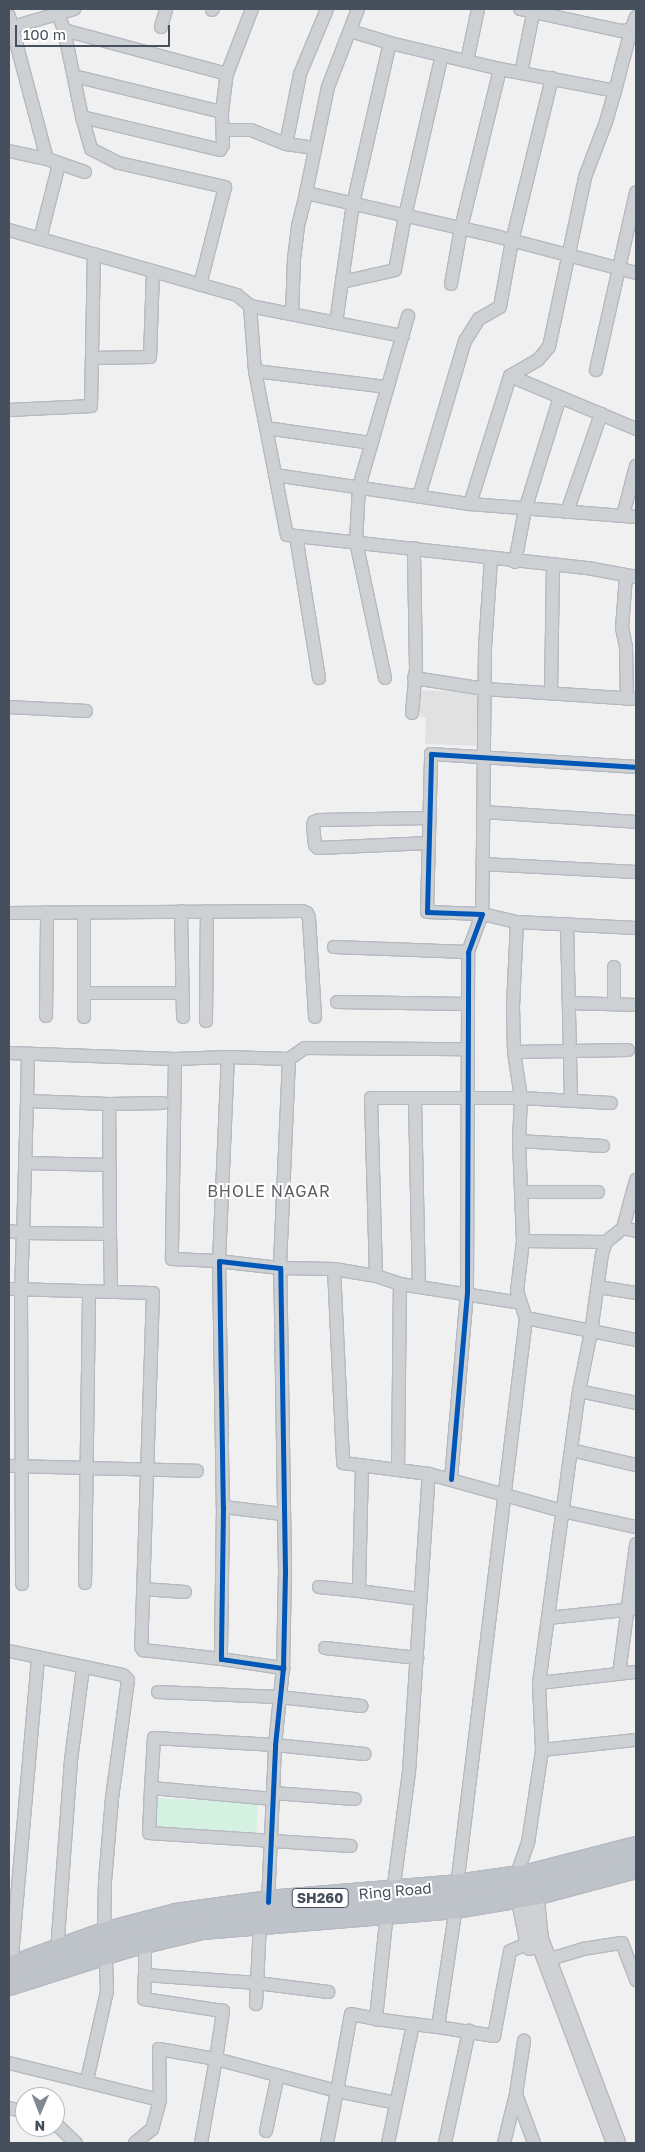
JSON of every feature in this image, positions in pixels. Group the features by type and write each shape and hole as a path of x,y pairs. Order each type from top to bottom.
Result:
{"highway":[{"name":"Ring Road","path":"10,1973 57,1951 105,1943 145,1943 202,1928 260,1923 390,1902 457,1896 525,1880 636,1848"},
{"name":"Ring Road","path":"525,1880 636,1867"},
{"name":"Ring Road","path":"10,1973 105,1943 176,1915 268,1902 390,1902"}],"main road":[{"path":"525,1880 529,1943 603,2143"},
{"path":"525,1880 539,1939 616,2143"}],"street":[{"path":"40,239 53,162 10,24 74,9"},
{"path":"161,27 166,9"},
{"path":"82,118 220,150 223,145 222,112 228,74 252,9"},
{"path":"286,144 300,74 327,9"},
{"path":"292,314 294,259 298,226 328,87 358,9"},
{"path":"467,61 478,9"},
{"path":"520,9 533,10 621,31 631,30"},
{"path":"521,73 533,10"},
{"path":"58,14 64,30 82,118 91,149 119,163 224,187 200,285"},
{"path":"470,504 510,376 538,360 549,348 585,177 606,122 636,17"},
{"path":"64,30 228,74"},
{"path":"350,31 390,43 500,69 615,91"},
{"path":"336,323 353,204 390,43"},
{"path":"342,282 395,270 405,216 442,55"},
{"path":"450,284 461,229 500,69"},
{"path":"74,76 222,112"},
{"path":"419,496 465,341 479,320 500,308 512,241 552,78"},
{"path":"224,130 251,130 286,144 315,148"},
{"path":"9,151 85,172"},
{"path":"596,370 636,192"},
{"path":"306,193 512,241 636,273"},
{"path":"9,230 237,295 250,306 403,336"},
{"path":"9,410 91,406 94,254"},
{"path":"92,358 150,358 152,271"},
{"path":"250,306 255,371 287,535 414,548 515,562 593,569 631,576 622,628 631,647 632,699 486,689 414,678"},
{"path":"384,678 356,542 359,487 408,316"},
{"path":"255,371 388,387"},
{"path":"510,376 636,429"},
{"path":"515,562 524,510 560,397"},
{"path":"566,512 601,414"},
{"path":"266,428 372,443"},
{"path":"623,515 636,466"},
{"path":"275,475 470,504 524,510 636,517"},
{"path":"296,536 319,678"},
{"path":"412,713 416,668 414,548"},
{"path":"451,1480 467,1293 468,952 482,914 486,612 491,559"},
{"path":"551,693 553,566"},
{"path":"9,707 86,711"},
{"path":"636,767 485,759 430,754 427,912 482,914 517,922 636,928"},
{"path":"483,812 636,822"},
{"path":"429,818 319,820 314,822 313,826 315,845 318,848 429,844"},
{"path":"482,864 636,872"},
{"path":"181,911 182,1017"},
{"path":"206,1021 207,911"},
{"path":"9,913 302,911 306,913 315,1017"},
{"path":"46,1016 47,912"},
{"path":"84,912 84,1017"},
{"path":"438,2027 457,1896 480,1682 506,1494 526,1318 517,1291 523,1241 519,1141 520,1098 514,1052 513,1007 517,922"},
{"path":"567,924 571,1100"},
{"path":"334,946 468,952"},
{"path":"614,967 614,1004"},
{"path":"84,993 182,993"},
{"path":"337,1002 467,1004"},
{"path":"569,1003 636,1005"},
{"path":"9,1053 289,1059 306,1048 468,1048"},
{"path":"514,1052 628,1050"},
{"path":"22,1584 22,1467 15,1290 22,1233 28,1054"},
{"path":"221,1659 223,1507 219,1261 228,1057"},
{"path":"175,1058 172,1259 219,1261 280,1268 334,1269 376,1276 400,1284 467,1293 521,1303"},
{"path":"268,1902 275,1745 283,1668 285,1570 280,1268 289,1059"},
{"path":"376,1276 371,1098 520,1098 611,1102"},
{"path":"415,1099 419,1287"},
{"path":"27,1101 108,1104 163,1103"},
{"path":"108,1104 111,1291"},
{"path":"519,1141 603,1146"},
{"path":"25,1163 109,1165"},
{"path":"525,1880 542,1750 539,1683 579,1391 592,1332 602,1254 606,1242 623,1228 636,1180"},
{"path":"521,1192 598,1192"},
{"path":"623,1228 636,1231"},
{"path":"9,1231 22,1233 110,1234"},
{"path":"523,1241 606,1242"},
{"path":"334,1269 342,1463 429,1474 562,1511 636,1527"},
{"path":"398,1470 400,1284"},
{"path":"598,1287 636,1293"},
{"path":"15,1290 153,1293 140,1644 143,1650 283,1668"},
{"path":"84,1583 90,1292"},
{"path":"526,1318 636,1340"},
{"path":"579,1391 636,1403"},
{"path":"571,1450 636,1465"},
{"path":"9,1466 197,1471"},
{"path":"359,1592 362,1466"},
{"path":"376,2018 390,1902 409,1772 419,1598 429,1474"},
{"path":"223,1507 283,1514"},
{"path":"619,1674 632,1609 636,1544"},
{"path":"319,1587 419,1598"},
{"path":"143,1589 185,1592"},
{"path":"548,1618 632,1609"},
{"path":"325,1648 417,1658"},
{"path":"9,1651 123,1675 128,1680 112,1798 105,1881 107,1991 87,2080"},
{"path":"10,1973 38,1657"},
{"path":"57,1951 71,1760 83,1667"},
{"path":"539,1683 636,1672"},
{"path":"158,1692 280,1697 362,1706"},
{"path":"352,1846 149,1833 154,1738 275,1745 365,1754"},
{"path":"542,1750 636,1740"},
{"path":"151,1788 355,1799"},
{"path":"256,2004 260,1923"},
{"path":"547,1960 583,1949 636,1942"},
{"path":"145,1943 146,1975 144,1999 223,2011 202,2143"},
{"path":"327,2143 351,2014 494,2036 510,1951 529,1943"},
{"path":"622,1943 636,1980"},
{"path":"146,1975 257,1983 328,1992"},
{"path":"388,2143 413,2024"},
{"path":"445,2143 470,2031"},
{"path":"504,2143 516,2094 524,2041"},
{"path":"135,2143 152,2129 160,2100 159,2049 216,2059 337,2091 396,2103"},
{"path":"9,2063 87,2080 160,2100"},
{"path":"266,2131 278,2076"},
{"path":"516,2094 534,2143"},
{"path":"65,2133 76,2143"}],"shaded area":[{"path":"418,690 471,692 479,697 478,746 425,744 426,717 420,717"}],"green space":[{"path":"156,1798 258,1803 256,1832 154,1827"}],"cycle path":[{"path":"451,1479 467,1293 468,952 482,914 427,912 431,754 636,767"},
{"path":"268,1902 275,1745 283,1668 285,1570 280,1268 219,1261 223,1507 221,1659 283,1668"}],"district":[{"name":"BHOLE NAGAR","path":"269,1191"}]}
